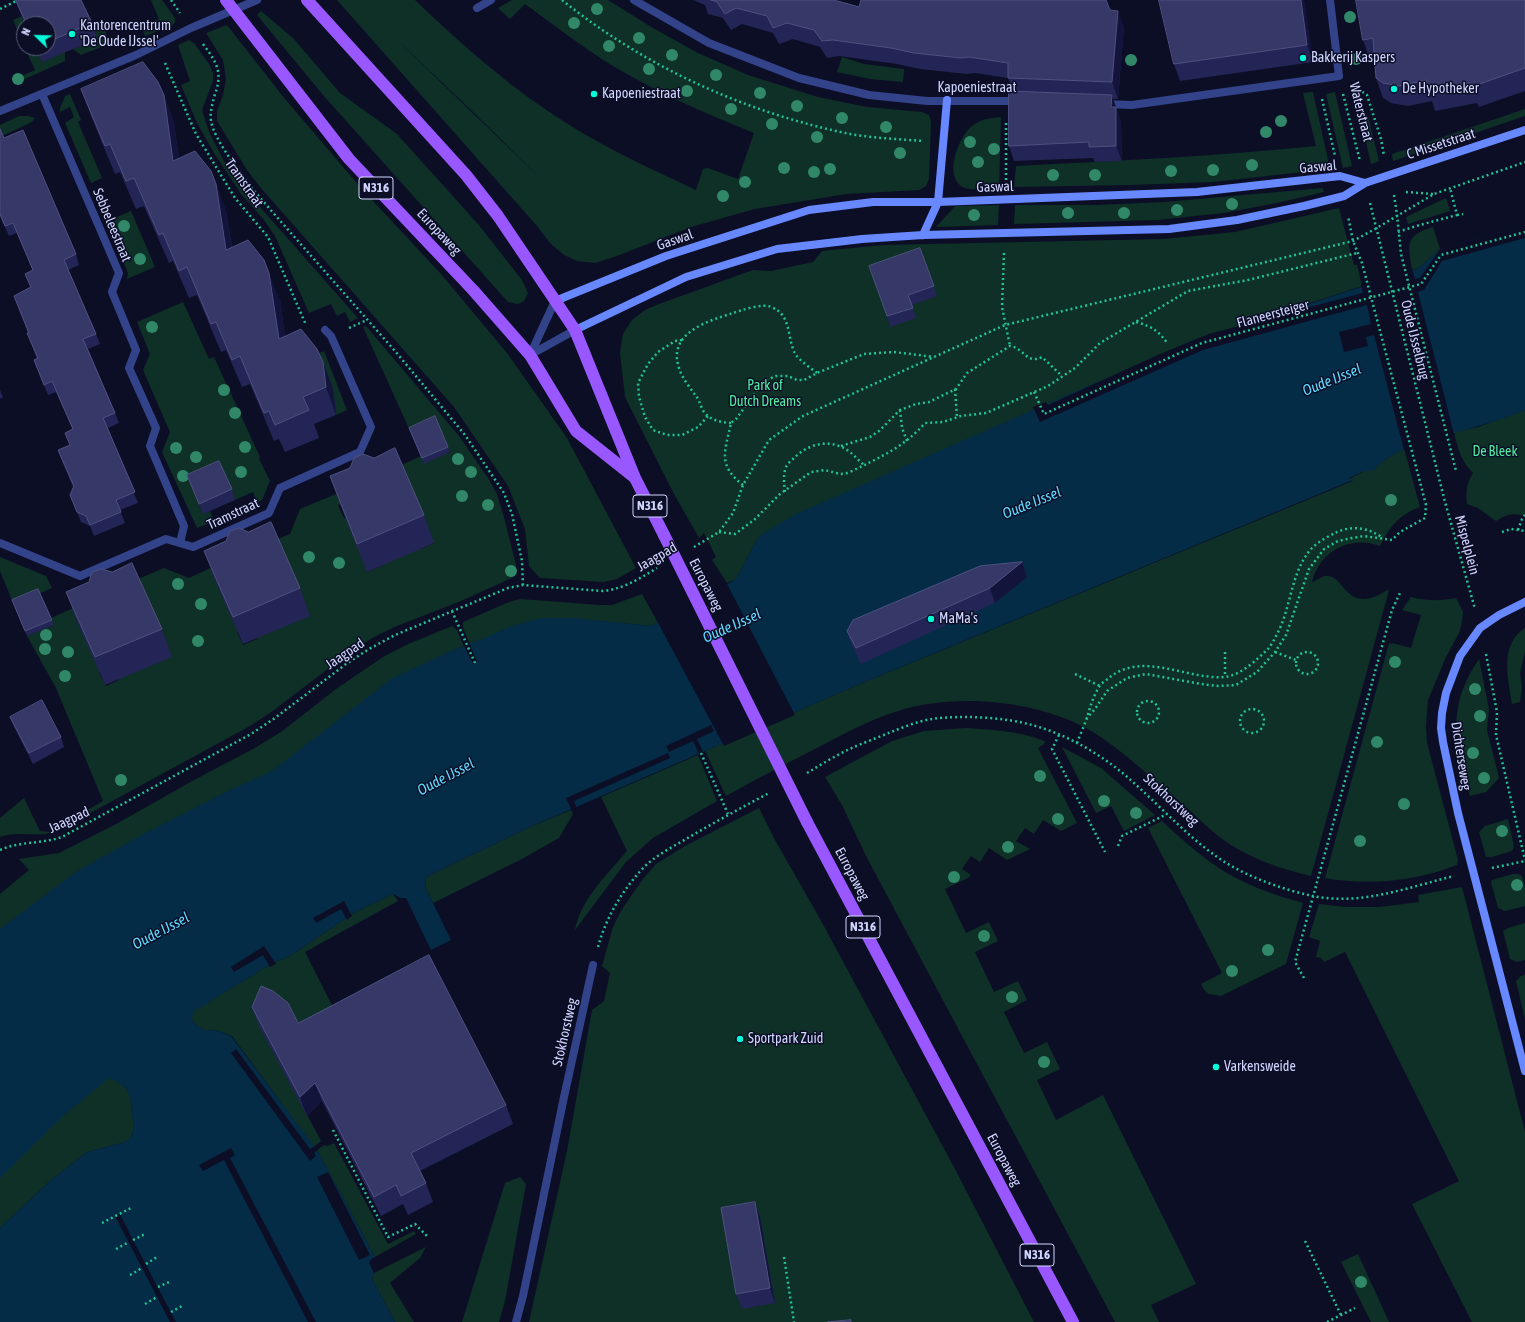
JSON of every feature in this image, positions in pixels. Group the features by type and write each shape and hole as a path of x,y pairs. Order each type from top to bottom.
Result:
{"main road":[{"name":"Europaweg","path":"226,0 349,159 473,290 530,355 576,431 635,478"},
{"name":"Europaweg","path":"307,0 466,175 498,216 575,330 635,478 807,822 1073,1322"}],"street":[{"path":"0,111 136,55 191,28 257,0"},
{"path":"478,8 491,0"},
{"name":"Kapoeniestraat","path":"634,0 709,43 799,78 869,95 927,101 1030,101"},
{"name":"Waterstraat","path":"1330,0 1339,76"},
{"path":"1093,104 1132,105 1339,76"},
{"name":"Sebbeleestraat","path":"42,94 119,273 112,292 136,350 129,368 156,428 150,446 184,526 180,543"},
{"path":"923,235 938,202 947,100"},
{"name":"C Missetstraat","path":"1364,182 1525,130"},
{"name":"Gaswal","path":"555,301 666,256 809,210 873,202 938,202 1197,192 1340,176 1364,182"},
{"path":"530,355 575,330 686,277 777,249 862,239 923,235 1177,228 1237,220 1344,196 1364,182"},
{"path":"530,355 555,301"},
{"name":"Tramstraat","path":"0,543 80,576 166,539 193,547 269,513 280,488 360,452 371,427 331,336 325,330"},
{"name":"Dichterseweg","path":"1525,602 1499,615 1480,628 1460,656 1446,693 1441,728 1458,813 1525,1071"},
{"name":"Stokhorstweg","path":"516,1322 593,965"}],"path":[{"path":"171,0 214,59 219,71 219,84 210,110 212,123 216,134 233,163 254,191 395,351 465,435 504,493 512,514 522,561 523,585"},
{"path":"562,0 628,46 677,74 726,96 783,116 846,133 922,141"},
{"path":"0,8 16,2"},
{"name":"Tramstraat","path":"157,44 196,134 236,198 268,238 308,330"},
{"name":"Oude IJsselbrug","path":"1339,76 1367,95 1381,139 1393,191 1401,254 1456,471"},
{"name":"Waterstraat","path":"1339,76 1364,182"},
{"path":"1357,253 1248,280 1188,290 1100,343 1075,368 1048,386 986,413 957,417 943,422 925,423 913,436 892,452 848,473 840,474 825,470 812,472 785,492 754,520 735,534 719,532 733,513 743,485 770,440 803,416 1005,325 1353,241 1434,194 1525,162"},
{"name":"Oude IJsselbrug","path":"1364,182 1445,502"},
{"path":"1450,188 1457,215"},
{"path":"1393,191 1434,194"},
{"path":"1398,232 1463,214"},
{"name":"Flaneersteiger","path":"1034,392 1044,414 1202,343 1421,284 1441,255 1525,232"},
{"path":"1086,719 1095,709 1106,691 1127,678 1146,674 1201,684 1218,686 1236,685 1257,672 1275,652 1286,635 1309,569 1324,549 1338,541 1364,536 1392,540 1400,532 1425,518 1426,505 1362,263 1353,241"},
{"path":"817,373 796,356 790,338 788,324 782,313 770,306 748,308 707,321 688,333 682,340 677,350 678,367 689,386 701,402 704,412 715,421 731,423 736,420 764,381 776,376 788,376 797,380 804,380 817,373 864,354 894,352 934,357"},
{"path":"1136,322 1155,329 1162,335 1167,343"},
{"path":"1005,325 1010,346"},
{"path":"682,340 675,341 658,352 648,364 638,383 639,397 645,417 653,430 667,435 682,435 698,427 708,416"},
{"path":"841,446 870,437 879,431 900,410 916,404 928,402 956,388 967,372 1010,346 1016,347 1032,360 1037,360 1042,357 1062,376"},
{"path":"956,388 957,417"},
{"path":"900,410 902,428 907,441"},
{"path":"731,423 724,451 726,466 734,479 743,485"},
{"path":"785,492 783,478 786,466 796,455 809,446 828,443 841,446 864,465"},
{"name":"Mispelplein","path":"1445,502 1470,592"},
{"path":"1518,530 1525,515"},
{"path":"1077,743 1091,702 1100,686 1115,674 1132,666 1145,666 1199,675 1225,677 1245,670 1269,648 1281,627 1298,572 1312,548 1327,537 1342,530 1363,528 1384,538"},
{"path":"1502,532 1512,529 1525,531"},
{"name":"Jaagpad","path":"691,548 719,532"},
{"name":"Jaagpad","path":"0,850 10,845 51,840 62,837 251,734 275,718 346,664 395,635 508,588 523,585 603,591 614,590 629,584 664,564"},
{"path":"1304,978 1295,962 1392,610 1400,593"},
{"path":"452,611 475,663"},
{"path":"1474,872 1525,860 1496,735 1497,712 1485,651"},
{"path":"1225,652 1225,677"},
{"path":"1275,652 1296,660"},
{"path":"1309,652 1317,659 1317,666 1314,672 1306,674 1299,671 1296,660 1300,654 1309,652"},
{"path":"1075,674 1100,686"},
{"path":"1144,701 1152,702 1157,706 1159,716 1154,721 1148,723 1144,722 1138,717 1137,710 1144,701"},
{"path":"1251,709 1258,711 1263,717 1263,724 1259,730 1252,733 1242,727 1240,719 1244,712 1248,710 1251,709"},
{"name":"Stokhorstweg","path":"854,747 907,726 931,719 968,718 1008,720 1032,725 1059,735 1077,743 1109,762 1167,814 1223,861 1244,873 1268,883 1312,896 1343,899 1373,897 1474,872"},
{"path":"1059,735 1052,749 1104,852"},
{"path":"701,753 728,814"},
{"path":"593,965 602,931 612,910 626,889 646,866 669,849 739,809"},
{"path":"1118,846 1122,836 1167,814"},
{"path":"333,1130 388,1237 415,1224 427,1236"},
{"path":"102,1223 131,1208"},
{"path":"133,1240 145,1234"},
{"path":"1305,1241 1341,1315"},
{"path":"116,1249 129,1242"},
{"path":"784,1257 794,1322"},
{"path":"146,1264 157,1258"},
{"path":"130,1275 142,1268"},
{"path":"158,1287 170,1282"},
{"path":"145,1304 157,1297"},
{"path":"171,1312 182,1306"},
{"path":"1327,1322 1355,1308"}],"green space":[{"path":"151,0 162,0 175,18 175,22 172,26 145,36 142,27 159,19"},
{"path":"337,0 415,0 447,30 513,86 565,123 639,163 696,190 703,169 708,168 738,179 754,133 682,102 630,76 568,36 525,4 510,19 498,8 512,0 608,0 653,28 698,53 748,75 818,97 867,107 922,112 929,115 931,121 929,179 926,186 920,190 846,194 755,209 691,227 595,263 577,261 564,255 550,243 537,226","holes":["393,36 470,109 545,183"]},
{"path":"261,11 294,39 340,93 397,134 478,224 522,280 528,293 524,301 518,304 508,302 323,95 257,15"},
{"path":"16,19 16,27 13,20"},
{"path":"103,25 107,38 103,46 81,55 73,49 97,39 93,29"},
{"path":"227,25 285,99 361,188 441,274 507,353 567,438 636,568 617,579 604,582 540,578 529,566 525,529 508,486 454,407 260,187 247,170 217,121 217,111 223,95 226,79 223,60 206,33"},
{"path":"189,40 194,43 209,64 213,73 213,81 202,110 209,132 224,161 252,198 358,318 350,322 345,312 337,316 331,304 309,313 275,236 264,220 241,194 214,153 197,123 181,85 190,81 178,45"},
{"path":"56,51 65,52 65,61 16,83 15,79 35,70 29,56 56,56"},
{"path":"842,57 864,64 904,69 903,82 870,79 837,72"},
{"path":"1313,92 1330,169 1213,182 1014,187 1016,166 1204,155 1316,146 1303,93"},
{"path":"1335,92 1352,166 1343,168 1326,94"},
{"path":"70,94 81,120 78,122 102,178 91,183 65,123 74,117 70,107 60,112 65,96"},
{"path":"1525,109 1525,116 1393,161 1392,154"},
{"path":"1359,111 1368,116 1379,161 1371,164"},
{"path":"19,116 35,118 32,122 0,137 0,125"},
{"path":"1001,117 999,189 977,190 965,188 958,183 954,176 953,167 962,139 967,131 975,124 986,119"},
{"path":"1323,188 1324,192 1224,213 1158,220 1014,224 1015,205 1096,205 1165,202"},
{"path":"1446,198 1450,211 1408,224 1406,217"},
{"path":"999,205 998,225 936,227 955,206"},
{"name":"Park of Dutch Dreams","path":"1339,208 1354,265 1357,265 1362,286 1210,336 759,536 736,579 727,583 712,560 716,557 704,533 699,538 674,494 625,397 620,353 623,334 632,320 645,310 753,270 771,271 813,262 822,251 883,245 1164,239 1235,232"},
{"path":"131,211 155,267 127,279 128,273 107,221"},
{"path":"1433,227 1440,249 1419,268 1412,270 1409,247 1410,242 1417,234"},
{"path":"183,302 209,359 214,357 270,481 262,500 257,503 253,492 235,500 223,471 191,485 203,514 210,511 214,521 197,528 162,452 170,432 143,370 150,354 137,322"},
{"path":"366,326 459,436 488,478 497,494 504,517 516,565 514,577 372,638 349,653 270,713 250,726 61,829 66,822 103,801 56,688 27,636 53,625 51,618 98,597 76,619 82,633 87,631 105,670 99,673 106,686 119,680 117,675 112,590 164,568 189,578 236,556 215,579 220,592 225,590 243,629 237,632 243,645 257,639 255,634 251,550 290,534 300,509 360,484 352,499 338,505 344,518 349,516 367,572 381,566 378,560 418,544 421,549 434,543 375,477 421,456 424,463 450,452 411,433 363,327"},
{"path":"324,351 347,410 336,415 311,357"},
{"name":"De Bleek","path":"1525,410 1525,516 1517,514 1510,515 1496,521 1478,508 1467,504 1467,488 1473,473 1460,454 1454,432 1478,427"},
{"path":"1404,448 1420,507 1401,517 1391,527 1380,546 1369,543 1347,544 1329,554 1316,571 1312,582 1324,576 1332,577 1355,597 1363,599 1373,597 1389,590 1311,876 1268,863 1228,843 1212,831 1176,798 1127,757 1093,732 1071,721 1048,713 1022,706 996,702 943,702 895,712 855,728 726,796 705,751 855,686 1353,481 1349,479 1364,471 1372,471 1380,463"},
{"path":"0,557 46,576 52,588 14,605 0,571"},
{"path":"642,594 658,623 651,626 600,621 598,624 473,651 463,628 463,622 509,602 520,599 612,605"},
{"path":"1411,597 1433,600 1456,598 1463,612 1459,633 1446,657 1428,700 1426,726 1427,743 1458,860 1457,865 1426,875 1375,882 1358,882 1325,878 1389,643 1411,648 1421,615 1402,610"},
{"path":"452,626 457,630 464,646 453,650 282,769 0,935 0,894 29,870 19,859 59,853 118,823 281,732 336,689 383,657 406,645"},
{"path":"1525,628 1525,651 1520,673 1522,688 1520,702 1512,704 1507,663 1508,653 1511,643"},
{"path":"1479,659 1489,709 1487,730 1499,778 1486,792 1470,796 1461,759 1456,726 1461,694 1468,677"},
{"path":"966,728 1016,733 1045,741 1044,744 1038,748 1077,823 1061,831 1043,820 1034,834 1025,828 1016,841 1030,849 1007,860 989,848 980,862 971,856 962,869 971,875 968,878 945,889 966,933 989,922 998,941 975,952 994,992 1018,981 1027,1000 1004,1012 1024,1053 1047,1042 1060,1069 1037,1080 1056,1120 1103,1095 1196,1284 1151,1305 1159,1322 1115,1322 866,856 842,805 825,777 892,741 924,731"},
{"path":"1062,747 1101,768 1155,815 1124,831 1111,806 1096,813"},
{"path":"698,755 717,801 653,838 626,862 575,930 578,918 589,897 627,851 601,797"},
{"path":"24,798 40,831 53,832 47,834 14,834 0,837 0,818"},
{"name":"Sportpark Zuid","path":"759,808 775,840 819,917 955,1169 1034,1322 529,1322 567,1151 592,1010 604,1001 610,973 602,966 613,927 622,909 643,879 656,864 685,846"},
{"path":"571,810 573,814 559,838 520,860 433,903 425,887 426,878 530,827"},
{"path":"1508,819 1514,847 1512,851 1492,857 1486,857 1479,832 1485,826"},
{"path":"1162,821 1209,861 1236,878 1258,888 1303,903 1286,964 1221,996 1209,994 1204,990 1201,984 1222,973 1148,828"},
{"path":"1513,874 1522,876 1525,888 1525,906 1505,911 1498,908 1491,882 1492,880"},
{"path":"1462,887 1525,1132 1525,1322 1472,1322 1412,1204 1459,1181 1345,952 1324,962 1321,958 1316,957 1320,941 1309,937 1319,904 1346,907 1380,907 1419,902 1418,895"},
{"path":"393,894 398,901 305,952 341,1023 297,1028 269,1043 321,1141 314,1147 232,1036 215,1030 207,1031 197,1026 192,1020 192,1012 269,965 290,956 355,912"},
{"path":"1525,923 1525,960 1517,962 1510,959 1503,931"},
{"path":"1525,975 1525,1019 1516,981 1521,976"},
{"path":"110,1076 126,1088 130,1096 134,1129 130,1139 122,1143 87,1152 51,1180 0,1228 0,1163"},
{"path":"334,1143 388,1244 414,1231 416,1234 375,1257 317,1150 324,1145 328,1146"},
{"path":"520,1177 526,1184 505,1301 499,1322 462,1322 505,1183"},
{"path":"426,1247 420,1258 390,1283 414,1322 395,1322 372,1279 374,1273"},
{"path":"1358,1254 1389,1322 1371,1322 1341,1262"}],"water":[{"name":"Oude IJssel","path":"1525,225 1525,410 1496,421 1409,447 1383,461 1372,471 1364,471 1349,478 1353,480 855,686 530,827 436,872 426,878 425,887 451,940 431,950 406,898 401,898 393,894 355,912 290,956 269,965 193,1012 192,1020 197,1026 207,1031 215,1030 231,1036 317,1150 375,1257 371,1259 369,1263 374,1273 372,1279 395,1322 0,1322 0,1228 51,1180 87,1152 122,1143 130,1139 134,1129 130,1096 126,1088 109,1078 63,1116 0,1178 0,929 77,871 140,836 228,791 272,771 391,679 453,650 511,626 542,618 574,618 651,626 679,613 736,579 759,536 796,514 1076,391 1210,336 1419,268 1440,249"}],"pier":[{"path":"1525,225 1525,238 1442,261 1424,290 1418,292 1454,434 1404,450 1374,335 1366,337 1368,346 1344,352 1339,332 1371,324 1367,305 1203,350 1040,422 1033,407 1046,402 1048,405 1160,354 1209,334 1363,293 1361,284 1412,268 1415,279 1420,278 1440,249"},
{"path":"726,582 795,715 724,746 657,621 678,611"},
{"path":"469,642 477,662 473,664 463,644"},
{"path":"711,725 714,731 697,739 703,752 699,754 693,741 669,752 666,746"},
{"path":"668,753 670,758 574,801 577,809 572,811 566,798"},
{"path":"344,901 352,916 347,920 341,909 316,923 313,918"},
{"path":"264,946 276,964 270,967 263,955 234,972 231,967"},
{"path":"236,1049 310,1149 315,1146 319,1149 314,1153 316,1156 310,1161 231,1053"},
{"path":"231,1148 235,1155 230,1158 316,1322 308,1322 224,1160 203,1171 199,1165"},
{"path":"328,1172 370,1255 359,1260 317,1177"},
{"path":"120,1214 176,1322 170,1322 115,1216"}],"building":[{"path":"16,0 81,0 92,23 56,39 56,16 23,16"},
{"path":"711,0 834,0 859,7 861,0 1106,0 1110,10 1118,11 1112,82 1008,78 1008,63 969,57 961,58 914,53 891,48 833,40 822,41 814,30 787,23 773,28 767,16 736,8 725,14 717,2"},
{"path":"1159,0 1301,0 1307,45 1174,64"},
{"path":"1356,0 1525,0 1525,68 1471,87 1470,83 1428,90 1426,80 1400,86 1383,83 1376,78 1373,38 1363,40"},
{"path":"143,62 158,82 164,95 173,161 195,151 211,171 216,184 226,250 248,240 264,260 269,273 279,339 301,329 317,349 323,362 326,387 303,397 309,410 275,425 269,411 264,413 240,356 232,360 216,322 211,324 187,267 179,271 163,233 159,235 134,178 126,181 110,144 105,146 81,89"},
{"path":"1009,91 1112,95 1111,107 1116,107 1116,146 1089,147 1089,142 1009,146"},
{"path":"0,129 4,138 23,130 76,254 64,260 96,334 83,339 115,413 103,418 135,492 116,500 121,512 90,525 86,516 77,512 70,495 74,486 58,450 70,445 65,433 73,429 52,381 44,385 34,360 38,358 27,333 29,333 14,296 31,287 25,274 33,270 13,223 5,226 0,214"},
{"path":"920,248 934,286 908,295 913,308 887,316 869,266"},
{"path":"435,416 448,447 422,458 409,428"},
{"path":"395,448 424,515 357,544 330,476 350,468 354,458 363,454 374,458"},
{"path":"219,461 232,489 199,504 187,475"},
{"path":"271,522 300,588 233,617 204,551 226,541 230,531 239,528 248,532"},
{"path":"1022,562 990,588 856,648 847,631 853,620 980,566"},
{"path":"132,563 162,629 95,657 66,592 89,582 92,572 101,569 112,572"},
{"path":"38,589 52,620 25,631 12,600"},
{"path":"42,700 61,737 29,753 10,717"},
{"path":"429,955 506,1105 411,1153 426,1183 401,1196 396,1185 374,1197 315,1083 300,1097 252,1007 261,986 273,991 288,1003 298,1023"},
{"path":"755,1202 770,1288 736,1294 721,1208"},
{"path":"851,1320 851,1322 828,1322"}],"place":[{"name":"Kantorencentrum 'De Oude IJssel'","path":"72,34"},
{"name":"Bakkerij Kaspers","path":"1303,58"},
{"name":"De Hypotheker","path":"1394,89"},
{"name":"Kapoeniestraat","path":"594,94"},
{"name":"MaMa's","path":"931,619"},
{"name":"Sportpark Zuid","path":"740,1039"},
{"name":"Varkensweide","path":"1216,1067"}]}
